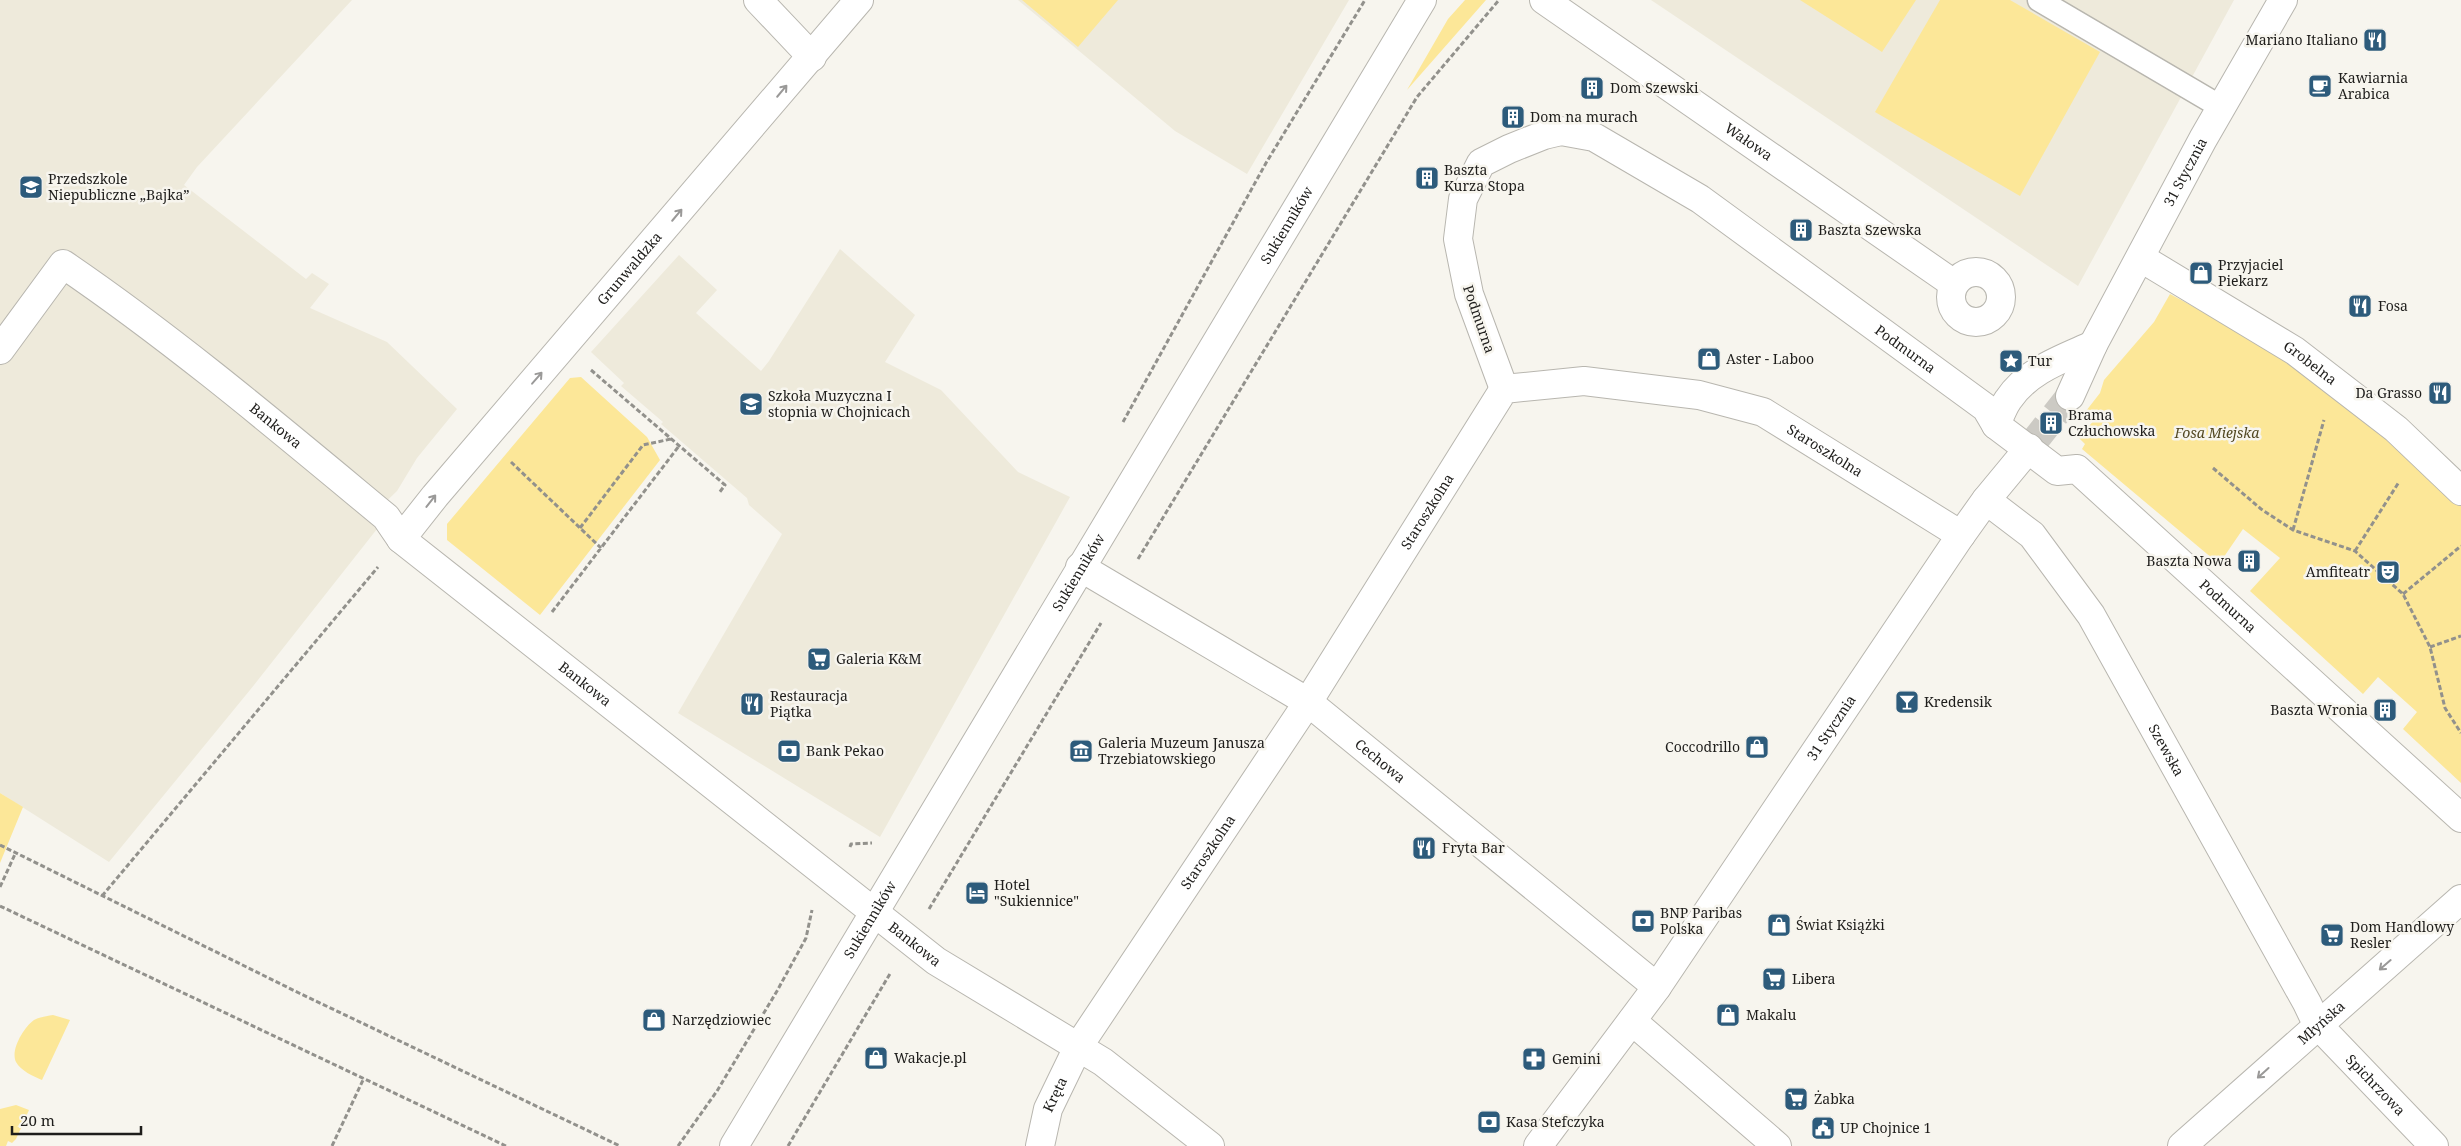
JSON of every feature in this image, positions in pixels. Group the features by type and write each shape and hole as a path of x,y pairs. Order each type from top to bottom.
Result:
{"street":[{"path":"758,0 812,57"},
{"name":"Grunwaldzka","path":"401,540 435,496 859,0"},
{"name":"Sukienników","path":"734,1146 1422,0"},
{"name":"Wałowa","path":"1544,0 1954,284"},
{"name":"31 Stycznia","path":"2070,396 2093,344 2221,107 2283,0"},
{"name":"Podmurna","path":"1504,389 1469,294 1458,239 1463,199 1481,163 1509,149 1544,135 1561,131 1594,137 1700,199 1986,408 1996,424 2057,471 2077,469 2461,818"},
{"name":"Grobelna","path":"2141,258 2295,351 2396,429 2461,490"},
{"name":"Bankowa","path":"0,350 63,264 125,306 253,407 386,517 401,540 936,961 1103,1062 1210,1146"},
{"path":"1996,424 2008,400 2025,381 2041,369 2093,344"},
{"name":"Staroszkolna","path":"1078,1047 1308,702 1504,389 1584,381 1699,395 1763,412 1961,535"},
{"name":"31 Stycznia","path":"1538,1146 1658,987 1961,535 1986,500 2028,449"},
{"name":"Szewska","path":"1986,500 2032,534 2091,615 2317,1024"},
{"name":"Cechowa","path":"1080,567 1308,702 1658,987"},
{"name":"Młyńska","path":"2182,1146 2317,1024 2461,899"},
{"path":"1636,1016 1777,1146"},
{"name":"Spichrzowa","path":"2317,1024 2434,1146"},
{"name":"Kręta","path":"1040,1146 1048,1109 1078,1047"}],"lane":[{"path":"2039,0 2221,107"}],"path":[{"path":"1119,429 1266,163 1365,0"},
{"path":"1143,552 1417,97 1499,0"},
{"path":"586,366 725,485 719,493"},
{"path":"2293,530 2335,382"},
{"path":"580,528 643,445 671,439"},
{"path":"547,619 679,446"},
{"path":"2355,551 2418,451"},
{"path":"506,457 601,548"},
{"path":"2213,468 2261,510 2293,530 2355,551 2403,594 2430,647 2445,708 2461,733"},
{"path":"102,896 401,540"},
{"path":"2403,594 2461,546"},
{"path":"928,910 1101,622"},
{"path":"2430,647 2461,636"},
{"path":"851,844 874,843 878,836"},
{"path":"0,845 308,998 620,1146"},
{"path":"0,887 16,852"},
{"path":"0,906 506,1146"},
{"path":"678,1146 717,1091 777,991 806,938 812,910"},
{"path":"788,1146 888,978"},
{"path":"332,1146 364,1078"},
{"path":"608,1146 611,1141"}],"shaded area":[{"path":"0,0 352,0 197,167 184,185 306,279 312,273 329,284 310,308 387,342 457,409 417,458 397,491 367,520 377,529 250,690 109,862 0,793"},
{"path":"1018,0 1349,0 1247,174 1175,131"},
{"path":"1651,0 2234,0 2078,286"},
{"path":"840,249 915,315 885,362 941,390 1018,472 1070,497 880,837 678,713 782,534 749,505 747,498 661,424 663,422 621,386 624,383 591,352 679,255 717,290 696,313 761,371"}],"green space":[{"path":"1022,0 1118,0 1078,47"},
{"path":"1465,0 1486,0 1407,90 1448,19"},
{"path":"1800,0 1916,0 1882,52"},
{"path":"1940,0 2010,0 2100,52 2020,196 1875,112"},
{"name":"Fosa Miejska","path":"2170,294 2298,363 2387,437 2461,504 2461,783 2403,729 2417,712 2378,677 2363,694 2250,591 2280,558 2243,529 2219,564 2082,449 2085,444 2079,438 2095,419 2086,411 2100,393 2104,380 2154,322"},
{"path":"581,377 647,437 660,460 540,615 447,540 447,524 570,378"},
{"path":"0,793 23,807 0,863"},
{"path":"53,1015 70,1020 42,1080 18,1065 15,1057 16,1045 30,1023 39,1018"},
{"path":"16,1105 29,1110 16,1139 12,1143 8,1141 6,1146 0,1146 0,1109"}],"tunnel":[{"path":"2029,448 2070,396"}],"place":[{"name":"Mariano Italiano","path":"2375,40"},
{"name":"Kawiarnia Arabica","path":"2320,86"},
{"name":"Dom Szewski","path":"1592,88"},
{"name":"Dom na murach","path":"1513,117"},
{"name":"Baszta Kurza Stopa","path":"1427,178"},
{"name":"Przedszkole Niepubliczne „Bajka”","path":"31,187"},
{"name":"Baszta Szewska","path":"1801,230"},
{"name":"Przyjaciel Piekarz","path":"2201,273"},
{"name":"Fosa","path":"2360,306"},
{"name":"Aster - Laboo","path":"1709,359"},
{"name":"Tur","path":"2011,361"},
{"name":"Da Grasso","path":"2440,393"},
{"name":"Szkoła Muzyczna I stopnia w Chojnicach","path":"751,404"},
{"name":"Brama Człuchowska","path":"2051,423"},
{"name":"Baszta Nowa","path":"2249,561"},
{"name":"Amfiteatr","path":"2388,572"},
{"name":"Galeria K&M","path":"819,659"},
{"name":"Kredensik","path":"1907,702"},
{"name":"Restauracja Piątka","path":"752,704"},
{"name":"Baszta Wronia","path":"2385,710"},
{"name":"Coccodrillo","path":"1757,747"},
{"name":"Bank Pekao","path":"789,751"},
{"name":"Galeria Muzeum Janusza Trzebiatowskiego","path":"1081,751"},
{"name":"Fryta Bar","path":"1424,848"},
{"name":"Hotel \"Sukiennice\"","path":"977,893"},
{"name":"BNP Paribas Polska","path":"1643,921"},
{"name":"Świat Książki","path":"1779,925"},
{"name":"Dom Handlowy Resler","path":"2332,935"},
{"name":"Libera","path":"1774,979"},
{"name":"Makalu","path":"1728,1015"},
{"name":"Narzędziowiec","path":"654,1020"},
{"name":"Wakacje.pl","path":"876,1058"},
{"name":"Gemini","path":"1534,1059"},
{"name":"Żabka","path":"1796,1099"},
{"name":"Kasa Stefczyka","path":"1489,1122"},
{"name":"UP Chojnice 1","path":"1823,1128"}]}
